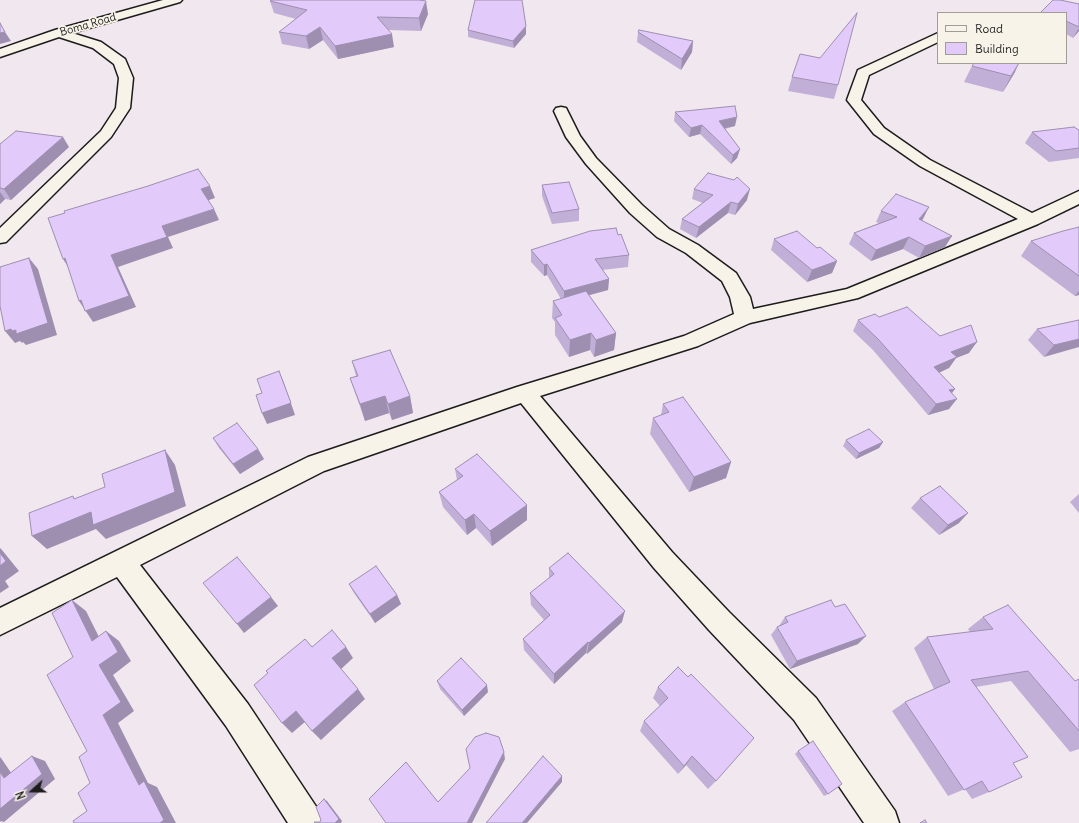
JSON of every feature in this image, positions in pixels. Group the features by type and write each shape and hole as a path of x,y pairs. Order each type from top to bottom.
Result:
{"street":[{"name":"Boma Road","path":"0,53 59,33 176,0"},
{"path":"0,238 106,134 123,108 126,78 120,62 97,45 59,33"},
{"path":"937,37 863,73 854,100 878,131 925,163 1032,220"},
{"path":"561,111 577,143 591,161 636,210 662,233 692,249 729,277 740,297 745,317"},
{"path":"0,622 316,464 525,393 691,341 745,317 851,294 1032,220 1076,199 1079,196"},
{"path":"525,393 663,560 719,621 805,709 883,823"},
{"path":"121,561 237,715 307,823"}],"building":[{"path":"475,0 522,0 526,26 513,41 468,30"},
{"path":"1053,0 1079,4 1079,27 1067,21 1067,12 1041,12"},
{"path":"270,1 426,1 419,18 377,17 392,34 335,46 320,27 306,36 279,32 307,10"},
{"path":"857,13 838,85 792,77 800,54 820,58"},
{"path":"0,23 5,32 0,33"},
{"path":"639,30 693,41 682,59 638,32"},
{"path":"973,64 1018,64 1011,76 972,66"},
{"path":"735,106 737,117 719,121 740,149 733,155 702,125 691,128 675,112"},
{"path":"1074,127 1079,130 1079,148 1056,151 1032,132"},
{"path":"16,131 63,137 4,189 0,188 0,144"},
{"path":"198,169 210,186 201,189 214,209 162,226 167,237 111,255 129,296 85,311 81,300 79,301 65,258 63,259 48,218 65,213 64,211 148,186"},
{"path":"708,173 734,180 737,177 750,189 738,204 731,202 699,227 682,219 713,195 694,189"},
{"path":"569,182 579,209 552,213 542,185"},
{"path":"896,194 929,207 919,219 952,236 925,246 909,237 876,250 854,233 897,217 881,211"},
{"path":"1079,227 1079,276 1031,241 1063,231"},
{"path":"616,228 618,235 621,234 629,255 595,259 609,279 564,291 547,264 544,265 531,250 590,231"},
{"path":"797,231 817,248 820,247 837,261 812,270 774,239"},
{"path":"29,258 48,323 16,334 16,330 12,331 11,329 5,331 0,306 0,267"},
{"path":"586,291 616,333 596,340 591,333 570,340 555,318 562,315 553,301"},
{"path":"907,307 940,336 971,325 977,342 951,352 957,357 934,367 955,389 949,390 957,399 936,404 878,339 858,320 875,314 879,317"},
{"path":"1079,320 1079,339 1054,345 1037,329"},
{"path":"390,350 410,396 388,404 385,396 360,404 350,378 358,376 352,361"},
{"path":"279,371 291,403 262,413 256,395 262,393 257,379"},
{"path":"683,397 731,462 694,477 653,418 669,412 663,404"},
{"path":"237,423 258,449 233,464 213,438"},
{"path":"869,429 883,442 859,453 846,440"},
{"path":"165,450 175,492 93,525 91,512 32,536 29,513 73,496 74,499 105,487 102,474"},
{"path":"477,454 527,505 490,531 474,514 465,520 439,492 463,476 455,469"},
{"path":"940,486 968,513 948,525 920,498"},
{"path":"0,553 6,561 0,566"},
{"path":"568,553 625,611 589,643 588,642 554,674 523,639 550,615 530,593 554,574 549,568"},
{"path":"237,557 271,597 237,624 203,583"},
{"path":"376,566 397,595 370,614 349,584"},
{"path":"72,600 92,641 106,631 118,652 99,665 121,702 103,715 139,785 144,781 164,820 160,823 74,823 73,821 87,811 78,793 90,783 79,757 87,751 47,675 73,657 52,613"},
{"path":"831,600 835,607 845,604 866,636 797,661 777,627 788,622 785,617"},
{"path":"1008,605 1075,681 1079,679 1079,731 1028,671 971,680 1028,757 1013,763 1022,777 989,792 982,781 964,790 905,702 950,682 927,637 993,629 983,617"},
{"path":"332,630 346,647 332,658 358,689 312,731 296,711 282,723 254,685 268,673 266,671 305,639 312,647"},
{"path":"461,658 487,685 462,710 437,681"},
{"path":"678,667 688,677 691,674 754,738 716,781 692,756 684,766 644,721 668,698 658,687"},
{"path":"486,733 499,737 504,752 467,823 386,823 369,799 406,762 438,802 470,768 466,749 475,737"},
{"path":"813,741 842,784 828,794 798,751"},
{"path":"32,756 42,774 0,809 0,772 4,778"},
{"path":"543,756 562,776 522,823 486,823"},
{"path":"324,799 339,819 335,823 314,822 320,822 321,820 316,807"},
{"path":"925,820 927,823 920,823"}]}
